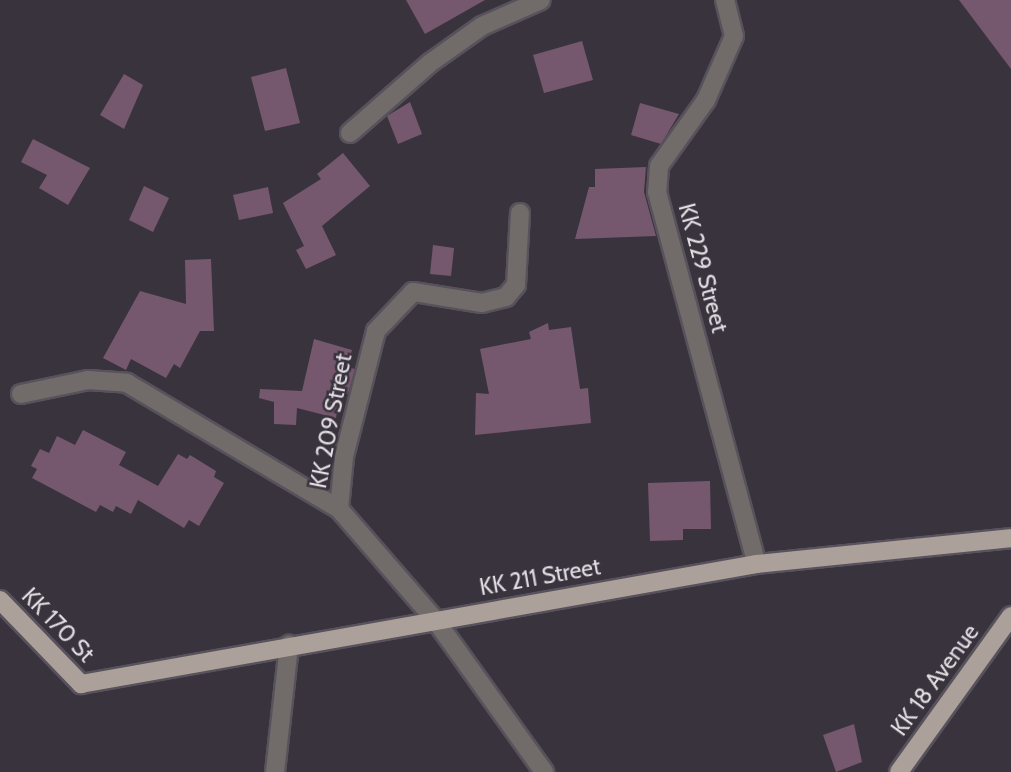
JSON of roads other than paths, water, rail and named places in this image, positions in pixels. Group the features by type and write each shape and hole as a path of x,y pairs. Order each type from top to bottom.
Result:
{"main road":[{"name":"KK 211 Street","path":"81,684 757,564 1011,538"},
{"name":"KK 170 St","path":"0,600 81,684"},
{"name":"KK 18 Avenue","path":"899,772 1011,616"}],"street":[{"path":"350,132 430,63 482,26 541,0"},
{"name":"KK 229 Street","path":"725,0 734,36 706,100 659,166 657,192 757,564"},
{"name":"KK 209 Street","path":"520,213 516,285 506,297 482,303 413,292 376,331 344,457 340,509 436,621 544,772"},
{"path":"22,394 88,380 127,383 340,509"},
{"path":"275,772 289,645"}]}
